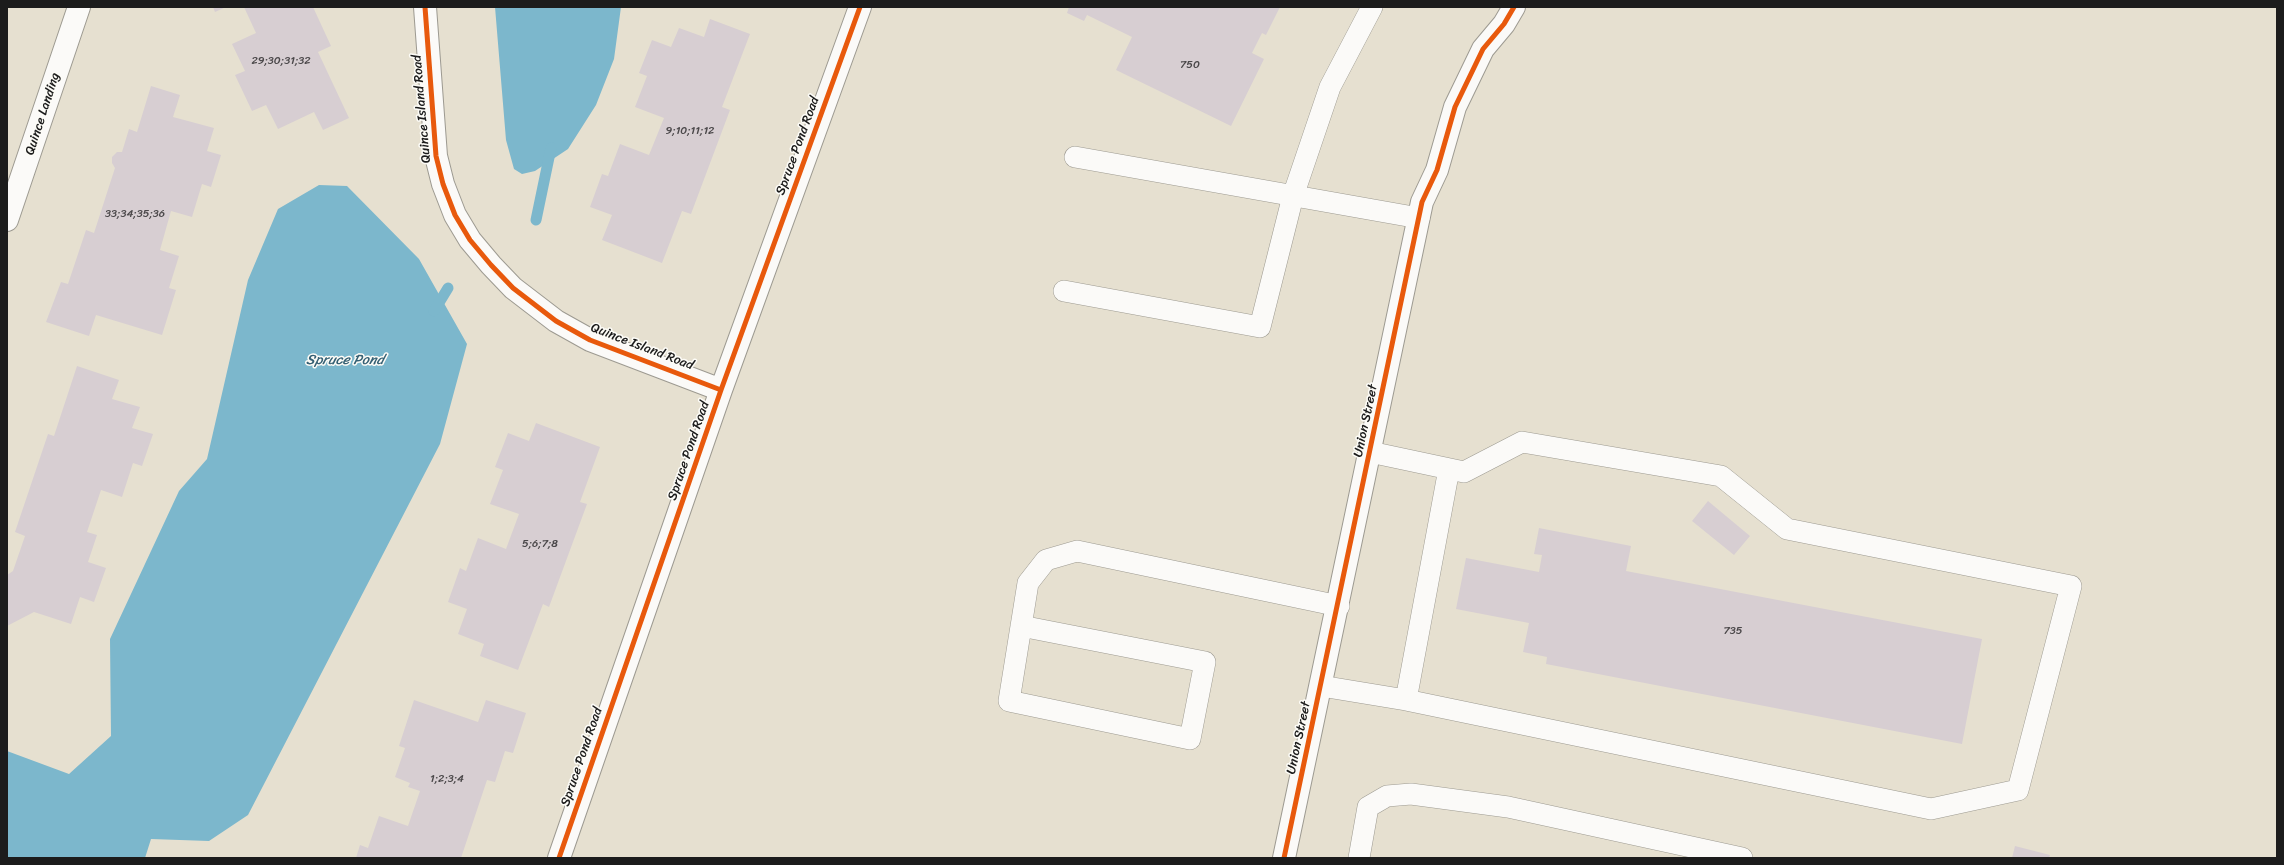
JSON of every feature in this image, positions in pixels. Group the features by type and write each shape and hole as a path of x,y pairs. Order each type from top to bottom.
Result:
{"street":[{"name":"Quince Landing","path":"7,220 79,7"},
{"name":"Quince Island Road","path":"425,7 436,156 443,184 455,215 470,240 513,288 556,321 590,340 721,390"},
{"name":"Spruce Pond Road","path":"559,858 721,390 860,7"},
{"name":"Union Street","path":"1284,858 1339,606 1422,202 1437,170 1455,108 1483,49 1504,24 1514,7"}],"lane":[{"path":"1064,291 1260,327 1293,196 1330,88 1372,7"},
{"path":"1075,157 1418,218"},
{"path":"1321,686 1406,700 1931,808 2018,790 2071,586 1787,529 1721,476 1522,442 1464,472 1370,452"},
{"path":"1406,700 1449,469"},
{"path":"1021,626 1205,662 1190,739 1009,701 1028,582 1046,560 1077,551 1339,606"},
{"path":"1361,857 1368,807 1387,796 1411,794 1508,807 1742,858"}],"water":[{"path":"495,7 621,7 614,59 596,105 568,149 535,171 522,174 514,169 506,140"},
{"name":"Spruce Pond","path":"319,185 347,186 419,259 467,344 440,444 248,815 209,841 151,839 145,858 7,858 7,751 69,774 111,736 110,639 179,491 207,459 248,280 278,209"}],"building":[{"path":"213,7 226,7 215,12"},
{"path":"244,7 313,7 331,46 318,52 349,118 323,130 314,112 278,129 266,105 252,111 235,75 245,71 232,44 256,33"},
{"path":"1069,7 1280,7 1266,35 1262,33 1252,53 1264,59 1231,126 1116,70 1132,37 1087,15 1084,21 1067,13"},
{"path":"710,19 750,34 722,107 730,110 691,214 682,211 662,263 602,240 612,215 590,207 602,174 608,176 620,144 649,155 664,118 635,107 647,76 639,73 652,40 671,47 679,28 704,37"},
{"path":"151,86 180,95 173,117 214,128 207,151 221,155 211,187 202,184 192,217 171,211 160,250 179,256 169,288 176,290 162,335 96,315 89,336 46,322 61,282 68,284 86,230 94,233 115,168 112,163 112,157 117,152 122,152 129,129 137,132"},
{"path":"77,366 119,380 112,399 140,407 132,428 153,434 142,466 133,463 122,497 101,490 87,532 97,535 88,562 106,568 94,602 80,597 71,624 34,612 7,626 7,575 13,571 25,536 15,532 48,434 54,436"},
{"path":"536,423 600,447 580,502 587,504 549,607 543,604 518,670 480,656 484,644 458,634 467,609 448,602 460,568 466,571 478,538 506,549 519,514 490,504 503,470 495,467 508,433 529,441"},
{"path":"1708,501 1750,536 1734,555 1692,521"},
{"path":"1539,528 1631,546 1626,571 1982,639 1962,744 1546,664 1547,657 1523,652 1529,623 1456,609 1466,558 1539,572 1542,555 1534,554"},
{"path":"414,700 478,722 486,700 526,713 513,753 505,751 495,782 487,780 461,858 356,858 360,845 368,848 379,816 408,826 420,791 408,787 410,783 395,777 405,748 399,746"},
{"path":"2015,846 2050,855 2049,858 2012,858"}],"waterway":[{"path":"536,220 551,148"},
{"path":"434,311 448,288"}],"cycle path":[{"path":"425,7 436,156 443,184 455,215 470,240 513,288 556,321 590,340 721,390"},
{"path":"559,858 721,390 860,7"},
{"path":"1284,858 1422,202 1437,170 1455,107 1483,49 1504,24 1514,7"}]}
